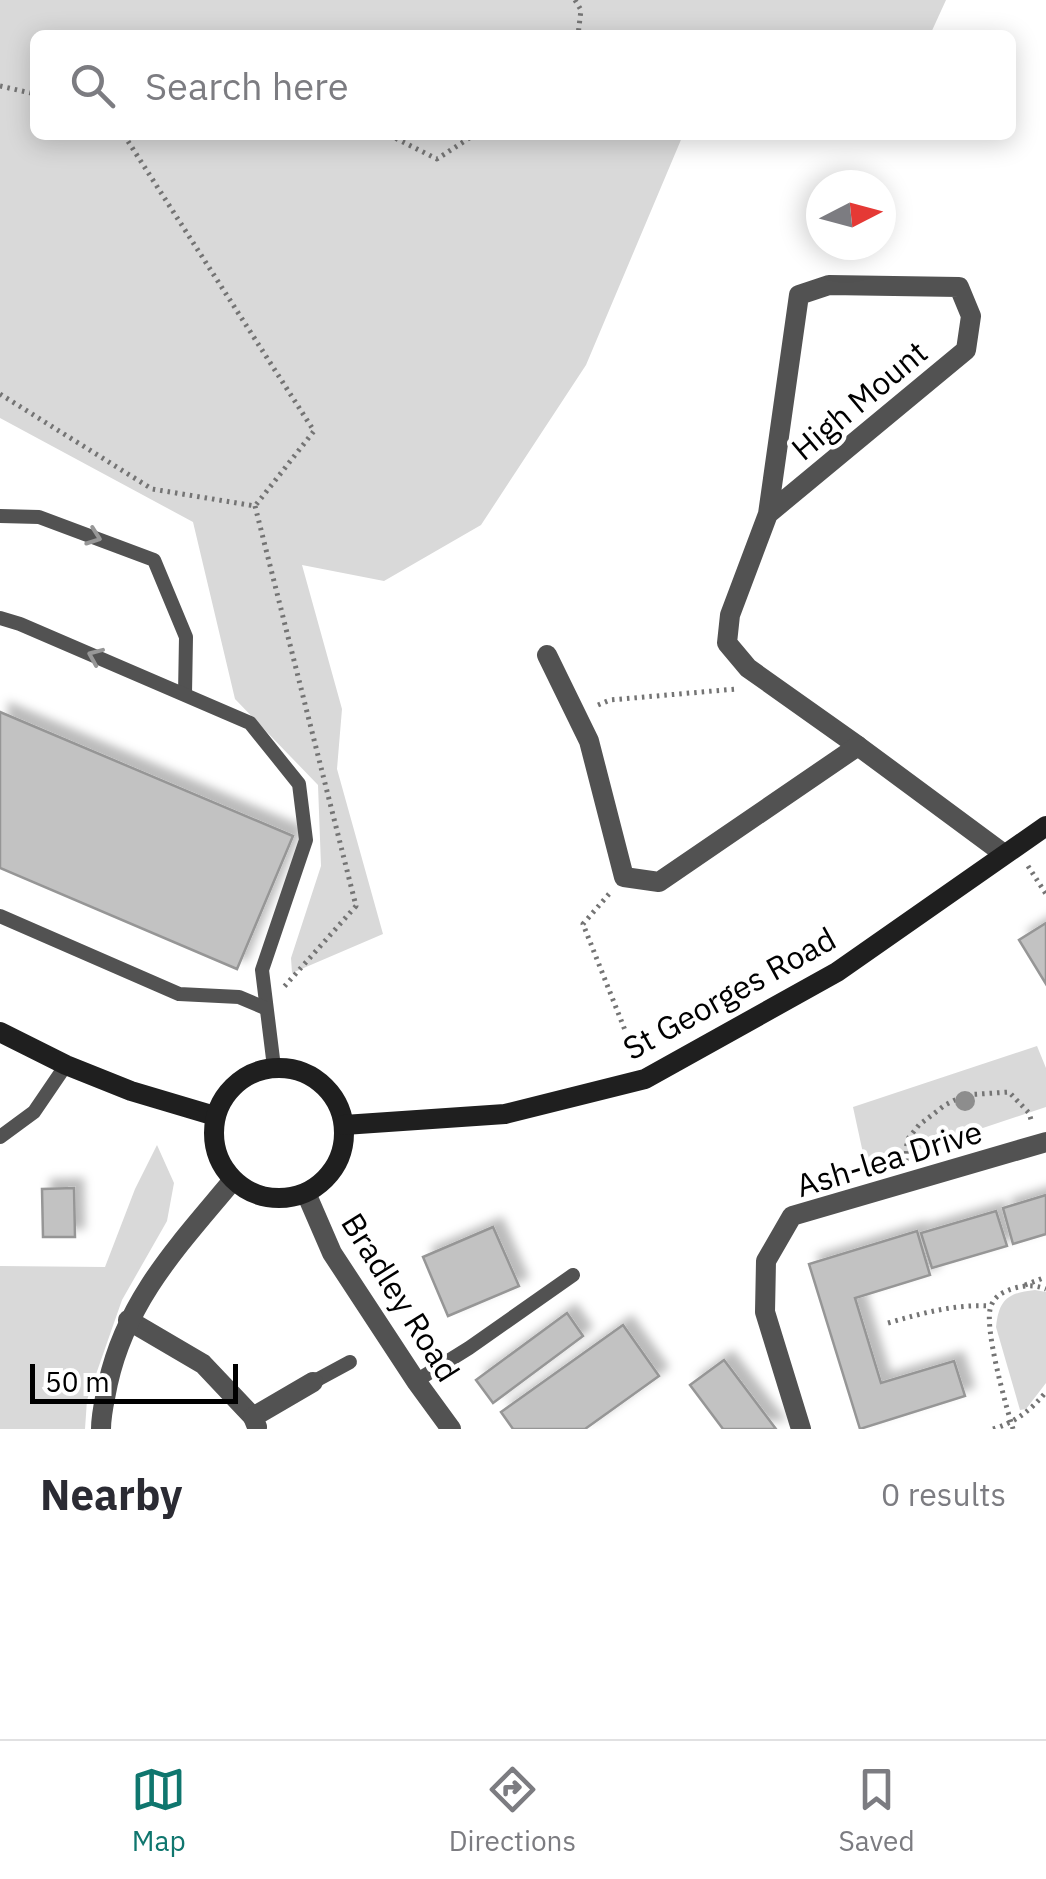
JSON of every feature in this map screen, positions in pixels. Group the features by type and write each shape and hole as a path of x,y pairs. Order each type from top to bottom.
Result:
{"street":[{"name":"High Mount","path":"768,514 966,350 971,316 959,287 829,285 800,294 768,514 730,615 727,642 748,668 1010,850"},
{"path":"547,655 588,741 624,877 659,882 858,746"},
{"name":"St Georges Road","path":"344,1125 505,1114 644,1079 837,972 1046,826"},
{"path":"0,1032 131,1092 215,1116"},
{"path":"274,1067 294,1069 312,1076 328,1089 339,1106 344,1146 324,1181 306,1193 268,1198 249,1192 233,1180 220,1161 214,1139 215,1116 237,1082 274,1067"},
{"name":"Ash-lea Drive","path":"801,1429 764,1312 766,1261 792,1216 1043,1143"},
{"path":"102,1429 101,1415 112,1366 128,1320 164,1262 233,1180"},
{"name":"Bradley Road","path":"306,1193 332,1253 451,1429"},
{"path":"128,1320 203,1364 255,1423 313,1382"}],"lane":[{"path":"0,516 39,517 154,560 186,637 184,694"},
{"path":"0,618 250,723 299,784 306,840 262,970 274,1067"},
{"path":"0,916 179,994 239,998 265,1008"},
{"path":"0,1137 34,1112 66,1064"},
{"path":"416,1382 573,1275"},
{"path":"313,1382 350,1362"}],"path":[{"path":"575,0 581,10 579,30"},
{"path":"0,86 30,93"},
{"path":"0,394 152,489 255,506 314,431 127,140"},
{"path":"399,140 438,159 466,140"},
{"path":"576,714 610,700 757,687 768,682"},
{"path":"1010,850 1046,894"},
{"path":"624,877 582,924 644,1079"},
{"path":"909,1182 907,1140 919,1124 964,1095 1009,1092 1028,1112 1043,1143"},
{"path":"1012,1426 989,1330 990,1306 1000,1293 1046,1277"},
{"path":"1019,1287 1046,1288"},
{"path":"888,1323 939,1308 990,1306"},
{"path":"993,1429 1012,1426 1046,1392"}],"shaded area":[{"path":"0,0 946,0 932,30 30,30 30,140 681,140 586,365 481,525 384,581 302,565 342,709 337,769 383,934 292,973 291,958 321,866 318,785 235,699 193,522 0,418"},
{"path":"1037,1046 1046,1068 1046,1107 866,1167 853,1107"},
{"path":"157,1145 174,1183 167,1221 122,1300 87,1400 85,1429 0,1429 0,1266 105,1267"},
{"path":"1035,1290 1046,1292 1046,1383 1026,1409 1020,1410 996,1327 1006,1299"}],"building":[{"path":"0,712 293,836 237,969 0,868"},
{"path":"1046,923 1046,984 1019,940"},
{"path":"74,1188 75,1237 43,1237 42,1189"},
{"path":"1046,1195 1046,1234 1013,1244 1003,1208"},
{"path":"996,1211 1007,1246 932,1268 921,1233"},
{"path":"493,1227 519,1286 448,1316 423,1257"},
{"path":"917,1231 930,1275 855,1298 881,1383 954,1361 965,1396 860,1429 809,1264"},
{"path":"567,1313 583,1336 493,1403 476,1380"},
{"path":"623,1325 659,1376 585,1429 513,1429 501,1412"},
{"path":"724,1360 776,1429 723,1429 690,1385"}]}
